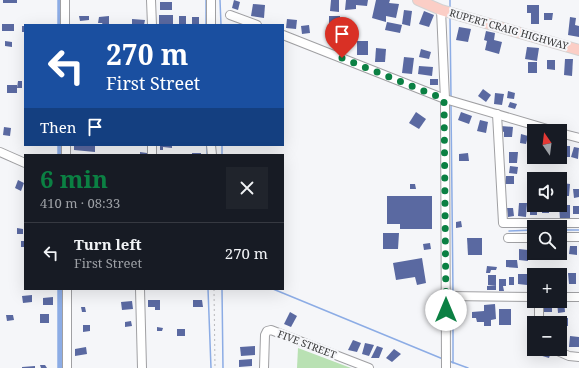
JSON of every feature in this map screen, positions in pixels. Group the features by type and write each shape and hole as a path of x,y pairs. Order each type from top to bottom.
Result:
{"main road":[{"name":"RUPERT CRAIG HIGHWAY","path":"418,0 441,10 579,50"}],"street":[{"path":"65,0 65,24"},
{"path":"151,0 152,24"},
{"path":"211,0 211,24"},
{"path":"441,10 444,99 446,366"},
{"path":"230,14 255,24"},
{"path":"284,35 444,99 531,124"},
{"path":"497,114 503,223 579,223"},
{"path":"567,135 579,138"},
{"path":"0,152 24,163"},
{"path":"567,237 579,237"},
{"path":"508,238 527,238"},
{"path":"67,290 67,368"},
{"path":"140,290 142,368"},
{"path":"446,296 527,296"},
{"path":"567,297 579,297"},
{"name":"FIVE STREET","path":"264,368 265,335 267,331 271,330 369,368"},
{"path":"567,355 579,357"}],"path":[{"path":"214,290 216,368"}],"green space":[{"path":"298,348 351,368 297,368"}],"building":[{"path":"3,0 17,0 17,3 3,3"},
{"path":"234,0 240,2 238,10 232,8"},
{"path":"331,0 339,0 339,12 330,11"},
{"path":"346,0 368,0 367,6 356,5 356,9 345,10"},
{"path":"376,0 390,0 389,3 399,4 396,18 386,16 386,22 372,18"},
{"path":"160,2 172,2 172,10 160,10"},
{"path":"253,4 265,5 264,18 251,16"},
{"path":"527,5 539,5 539,24 531,24 531,13 527,13"},
{"path":"404,10 412,11 410,26 402,24"},
{"path":"424,11 434,15 429,27 419,24"},
{"path":"544,13 553,13 552,20 544,20"},
{"path":"159,15 173,15 173,24 159,24"},
{"path":"79,16 89,16 89,20 80,21"},
{"path":"109,16 109,24 98,23 99,17"},
{"path":"179,16 186,16 186,24 179,24"},
{"path":"329,16 340,16 340,31 329,31"},
{"path":"192,17 199,17 199,24 192,24"},
{"path":"570,17 576,18 575,25 579,26 579,37 568,35"},
{"path":"132,19 145,20 144,24 132,24"},
{"path":"287,19 297,20 296,29 286,28"},
{"path":"387,22 402,25 400,33 385,30"},
{"path":"2,24 14,24 14,31 2,31"},
{"path":"309,25 310,33 302,34 301,26"},
{"path":"22,26 24,26 24,32 22,32"},
{"path":"459,27 471,29 468,42 456,40"},
{"path":"486,31 495,33 494,40 502,42 499,54 485,50 487,41 484,40"},
{"path":"5,41 12,42 12,47 5,46"},
{"path":"357,41 368,41 368,55 357,55"},
{"path":"527,47 539,48 537,61 525,59"},
{"path":"376,48 386,49 385,62 375,62"},
{"path":"421,49 431,52 429,59 419,57"},
{"path":"404,57 414,58 412,74 402,73"},
{"path":"565,59 573,59 572,76 564,75"},
{"path":"547,60 555,60 555,70 547,69"},
{"path":"528,62 537,62 537,73 528,73"},
{"path":"419,66 433,67 432,76 418,74"},
{"path":"430,79 438,79 438,85 430,85"},
{"path":"18,81 22,81 22,88 17,88"},
{"path":"7,85 17,85 17,93 7,93"},
{"path":"483,89 491,95 486,102 478,96"},
{"path":"508,91 515,93 514,99 507,98"},
{"path":"495,93 504,94 502,105 494,104"},
{"path":"510,102 517,104 515,109 508,107"},
{"path":"416,112 426,119 419,129 409,123"},
{"path":"461,112 472,116 469,124 458,120"},
{"path":"480,120 488,122 486,133 477,131"},
{"path":"501,126 513,127 512,137 504,137 504,132 501,131"},
{"path":"4,127 11,128 10,136 3,135"},
{"path":"521,134 527,136 526,144 520,143"},
{"path":"74,146 95,146 95,152 74,150"},
{"path":"160,146 172,146 172,148 163,147 163,150 160,150"},
{"path":"567,146 570,146 570,157 567,157"},
{"path":"574,147 579,148 578,159 571,157"},
{"path":"140,152 147,153 147,154 140,154"},
{"path":"509,152 518,152 517,163 509,163"},
{"path":"468,153 469,161 459,161 459,154"},
{"path":"510,166 518,167 517,174 509,173"},
{"path":"506,176 514,176 514,184 505,184"},
{"path":"18,180 24,183 21,191 15,188"},
{"path":"410,184 415,184 416,189 410,189"},
{"path":"567,184 570,184 569,196 567,196"},
{"path":"573,189 579,189 579,197 574,198"},
{"path":"387,196 432,196 432,229 400,229 400,224 387,224"},
{"path":"519,203 527,203 526,217 518,216"},
{"path":"567,205 570,205 570,220 560,220 559,212 567,212"},
{"path":"573,206 579,206 579,214 573,214"},
{"path":"507,208 513,208 514,216 508,217"},
{"path":"530,212 537,212 537,215 530,215"},
{"path":"461,221 462,227 456,228 456,222"},
{"path":"17,228 23,229 23,234 17,234"},
{"path":"383,233 399,233 398,249 383,249"},
{"path":"467,238 482,238 482,255 468,255"},
{"path":"21,241 24,241 24,247 21,247"},
{"path":"430,243 431,249 424,250 423,244"},
{"path":"570,246 577,246 577,255 569,254"},
{"path":"519,249 527,250 528,261 519,260"},
{"path":"422,258 426,283 417,285 415,277 396,280 393,263"},
{"path":"506,260 517,260 518,268 506,267"},
{"path":"487,266 497,267 496,270 491,270 490,273 486,273"},
{"path":"568,273 576,273 576,284 569,284"},
{"path":"518,274 527,274 527,285 518,284"},
{"path":"488,275 496,275 496,285 488,285"},
{"path":"509,277 514,277 514,285 509,285"},
{"path":"499,279 506,279 506,286 503,286 504,291 499,291"},
{"path":"496,285 496,290 487,290 487,286"},
{"path":"32,295 32,302 23,303 22,296"},
{"path":"53,297 53,305 43,305 43,298"},
{"path":"148,300 160,300 160,310 155,310 155,307 148,307"},
{"path":"193,300 202,300 203,307 193,307"},
{"path":"132,301 133,309 122,310 121,302"},
{"path":"495,304 496,319 491,320 491,326 484,326 484,322 477,322 476,318 472,318 472,312 484,311 484,305"},
{"path":"81,307 85,307 86,312 82,312"},
{"path":"543,308 552,308 552,312 543,312"},
{"path":"558,308 565,308 565,312 558,313"},
{"path":"499,309 511,309 511,325 499,325"},
{"path":"290,312 297,316 291,327 284,324"},
{"path":"40,314 49,314 49,323 40,323"},
{"path":"6,315 13,315 14,320 7,321"},
{"path":"131,321 132,326 125,327 125,322"},
{"path":"83,325 90,325 90,331 83,332"},
{"path":"157,327 163,328 162,331 157,331"},
{"path":"177,329 185,329 185,336 177,336"},
{"path":"570,336 579,337 579,347 569,347"},
{"path":"353,340 361,343 357,352 348,350"},
{"path":"365,343 374,345 369,356 362,354"},
{"path":"255,346 255,355 241,356 240,347"},
{"path":"377,346 383,348 379,358 371,358"},
{"path":"86,347 87,354 75,356 75,349"},
{"path":"394,349 401,354 392,362 386,358"},
{"path":"252,359 252,366 239,367 239,360"},
{"path":"40,365 45,365 47,368 41,368"},
{"path":"35,366 35,368 22,368 22,367"}],"waterway":[{"path":"60,0 60,24"},
{"path":"206,0 206,24"},
{"path":"220,0 221,24"},
{"path":"450,0 450,9"},
{"path":"450,17 451,97"},
{"path":"451,105 453,293"},
{"path":"60,146 60,154"},
{"path":"207,146 207,154"},
{"path":"222,146 222,154"},
{"path":"509,231 527,230"},
{"path":"567,230 579,230"},
{"path":"60,290 60,368"},
{"path":"208,290 211,368"},
{"path":"222,290 223,368"},
{"path":"275,290 443,359"},
{"path":"453,299 453,363"},
{"path":"449,361 468,368"}],"route":[{"path":"342,58 444,99 446,310"}]}
